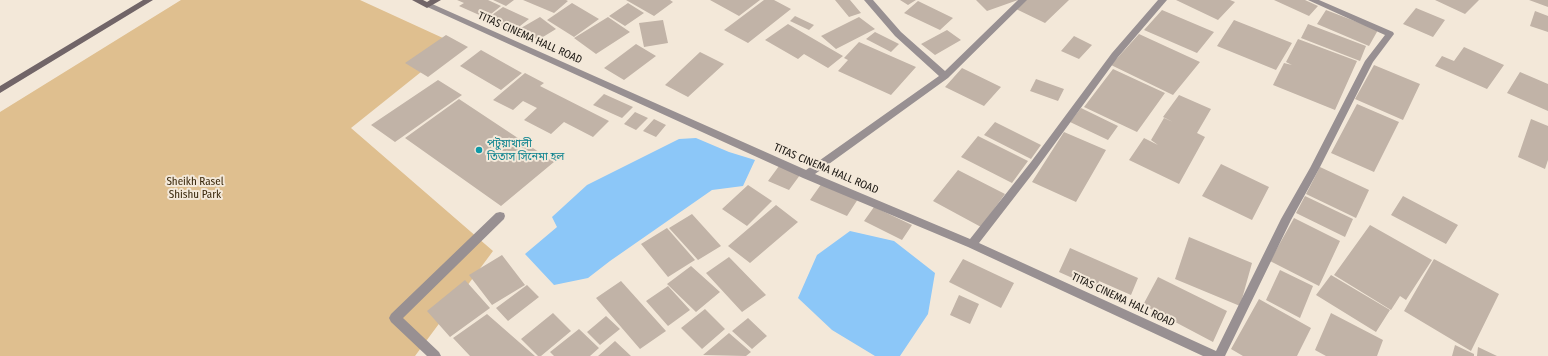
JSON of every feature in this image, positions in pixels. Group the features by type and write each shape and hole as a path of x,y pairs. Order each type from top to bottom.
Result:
{"main road":[{"path":"0,90 149,0"},
{"path":"416,0 427,5 437,0"}],"street":[{"path":"868,0 898,34 945,76"},
{"path":"807,175 945,76 1023,0"},
{"path":"972,244 1034,165 1115,55 1163,0"},
{"path":"1219,356 1286,219 1314,169 1369,61 1390,34 1312,0"},
{"name":"TITAS CINEMA HALL ROAD","path":"427,5 807,175 972,244 1215,356"},
{"path":"435,356 395,318 500,216"}],"green space":[{"name":"Sheikh Rasel Shishu Park","path":"181,0 360,0 456,44 351,128 493,251 415,356 0,356 0,112"}],"water":[{"path":"696,138 729,152 755,160 743,186 712,190 588,278 554,285 525,254 557,227 552,217 587,185 679,139"},
{"path":"850,231 894,241 935,273 928,314 900,356 875,356 832,330 798,298 817,255"}],"building":[{"path":"457,0 488,0 501,6 486,18 459,6 464,3"},
{"path":"493,0 514,0 506,6"},
{"path":"523,0 566,0 568,1 554,13"},
{"path":"626,0 670,0 673,2 654,16"},
{"path":"710,0 760,0 739,16"},
{"path":"764,0 774,0 791,9 748,43 724,30"},
{"path":"835,0 850,0 861,13 849,17"},
{"path":"900,0 916,0 908,5"},
{"path":"976,0 1018,0 987,11"},
{"path":"1026,0 1069,0 1045,23 1016,9"},
{"path":"1176,0 1230,0 1235,2 1218,20"},
{"path":"1274,0 1305,0 1318,6 1309,16"},
{"path":"1435,0 1479,0 1465,14"},
{"path":"1529,0 1548,0 1548,7"},
{"path":"918,1 953,18 940,30 904,13"},
{"path":"572,3 599,19 574,37 547,20"},
{"path":"628,3 644,13 625,26 609,16"},
{"path":"503,7 529,19 511,33 485,20"},
{"path":"1416,8 1445,20 1433,37 1403,24"},
{"path":"1162,10 1214,32 1197,53 1144,30"},
{"path":"1326,10 1378,30 1369,46 1317,24"},
{"path":"1535,11 1548,16 1548,32 1530,26"},
{"path":"795,16 814,25 809,30 790,21"},
{"path":"540,17 556,29 538,40 521,28"},
{"path":"608,17 630,32 596,54 574,38"},
{"path":"859,17 875,29 836,49 821,36"},
{"path":"663,20 668,43 644,47 639,23"},
{"path":"1234,20 1292,43 1276,70 1217,46"},
{"path":"788,24 843,56 828,68 804,54 798,59 765,40"},
{"path":"1308,24 1366,46 1360,61 1301,38"},
{"path":"947,30 961,40 935,55 921,44"},
{"path":"875,32 899,44 891,52 866,39"},
{"path":"1139,34 1200,62 1173,95 1111,65"},
{"path":"446,35 468,47 428,77 405,63"},
{"path":"1074,36 1092,45 1079,59 1061,51"},
{"path":"1298,39 1357,61 1335,110 1273,85 1284,63 1292,65 1286,62"},
{"path":"859,42 916,67 891,95 838,71 848,60 844,58"},
{"path":"636,44 656,56 624,80 604,68"},
{"path":"1464,47 1504,65 1487,89 1435,66 1442,56 1454,61"},
{"path":"481,50 522,73 501,90 460,66"},
{"path":"700,52 724,64 688,97 665,85"},
{"path":"1374,65 1420,84 1403,120 1355,99"},
{"path":"962,68 1001,87 984,106 945,87"},
{"path":"1113,69 1165,93 1137,132 1084,107"},
{"path":"1520,72 1548,84 1548,111 1507,93"},
{"path":"525,73 544,83 540,86 609,121 593,137 564,122 551,134 524,120 537,108 523,101 513,110 493,100"},
{"path":"1036,79 1064,89 1058,101 1030,91"},
{"path":"438,80 462,95 395,142 371,125"},
{"path":"604,94 633,107 622,118 593,105"},
{"path":"1179,95 1211,109 1197,133 1205,137 1179,184 1129,160 1144,138 1158,145 1151,140 1164,118 1173,122 1163,117"},
{"name":"পটুয়াখালী তিতাস সিনেমা হল","path":"459,99 554,162 501,206 405,138"},
{"path":"1357,104 1399,122 1374,172 1331,153"},
{"path":"1081,108 1118,126 1108,140 1070,122"},
{"path":"635,112 648,118 636,130 624,124"},
{"path":"654,119 666,125 656,137 643,131"},
{"path":"1531,119 1548,126 1548,160 1545,169 1518,157"},
{"path":"995,122 1041,145 1031,159 984,135"},
{"path":"1064,132 1106,150 1076,202 1032,182"},
{"path":"978,136 1028,161 1012,183 961,157"},
{"path":"1221,164 1269,187 1252,220 1202,196"},
{"path":"779,166 800,175 789,190 768,181"},
{"path":"1320,167 1369,190 1356,218 1306,194"},
{"path":"958,170 1005,194 981,227 933,201"},
{"path":"822,183 858,199 847,216 810,200"},
{"path":"748,185 772,201 747,226 722,209"},
{"path":"1305,196 1353,219 1345,237 1296,213"},
{"path":"1403,196 1458,225 1446,244 1391,215"},
{"path":"776,205 798,222 750,263 728,246"},
{"path":"874,207 912,225 902,240 864,221"},
{"path":"692,214 721,246 698,260 669,228"},
{"path":"1294,218 1340,241 1319,286 1270,261"},
{"path":"1370,225 1432,260 1406,300 1400,296 1391,310 1334,275"},
{"path":"667,228 695,260 668,277 641,244"},
{"path":"1189,237 1252,263 1240,306 1175,279"},
{"path":"1070,248 1138,278 1131,295 1099,281 1097,289 1059,272"},
{"path":"502,255 525,285 492,305 469,275"},
{"path":"729,257 766,295 742,312 706,273"},
{"path":"963,259 1014,283 1001,308 949,282"},
{"path":"1434,259 1499,294 1471,351 1404,311"},
{"path":"691,266 720,292 696,312 667,284"},
{"path":"1280,270 1313,286 1300,318 1266,300"},
{"path":"1331,275 1390,310 1376,332 1316,295"},
{"path":"1158,277 1227,311 1213,342 1143,305"},
{"path":"465,280 490,308 450,337 427,311"},
{"path":"621,281 666,331 640,349 596,298"},
{"path":"527,285 539,297 508,321 496,308"},
{"path":"668,286 690,310 668,326 646,301"},
{"path":"959,295 979,304 970,324 950,315"},
{"path":"1259,299 1311,328 1297,356 1243,356 1231,349"},
{"path":"705,309 725,329 702,349 681,328"},
{"path":"553,313 571,331 541,356 538,356 521,339"},
{"path":"1331,313 1383,340 1377,356 1326,356 1315,350"},
{"path":"487,314 535,356 470,356 453,338"},
{"path":"606,316 620,329 600,345 587,332"},
{"path":"748,318 767,336 752,349 732,331"},
{"path":"579,329 599,348 590,356 554,356 550,352"},
{"path":"729,333 751,352 746,356 703,355"},
{"path":"615,341 631,356 598,356"},
{"path":"1455,345 1474,354 1474,356 1452,356"},
{"path":"1478,347 1497,356 1477,356"}],"place":[{"name":"পটুয়াখালী তিতাস সিনেমা হল","path":"479,150"}]}
